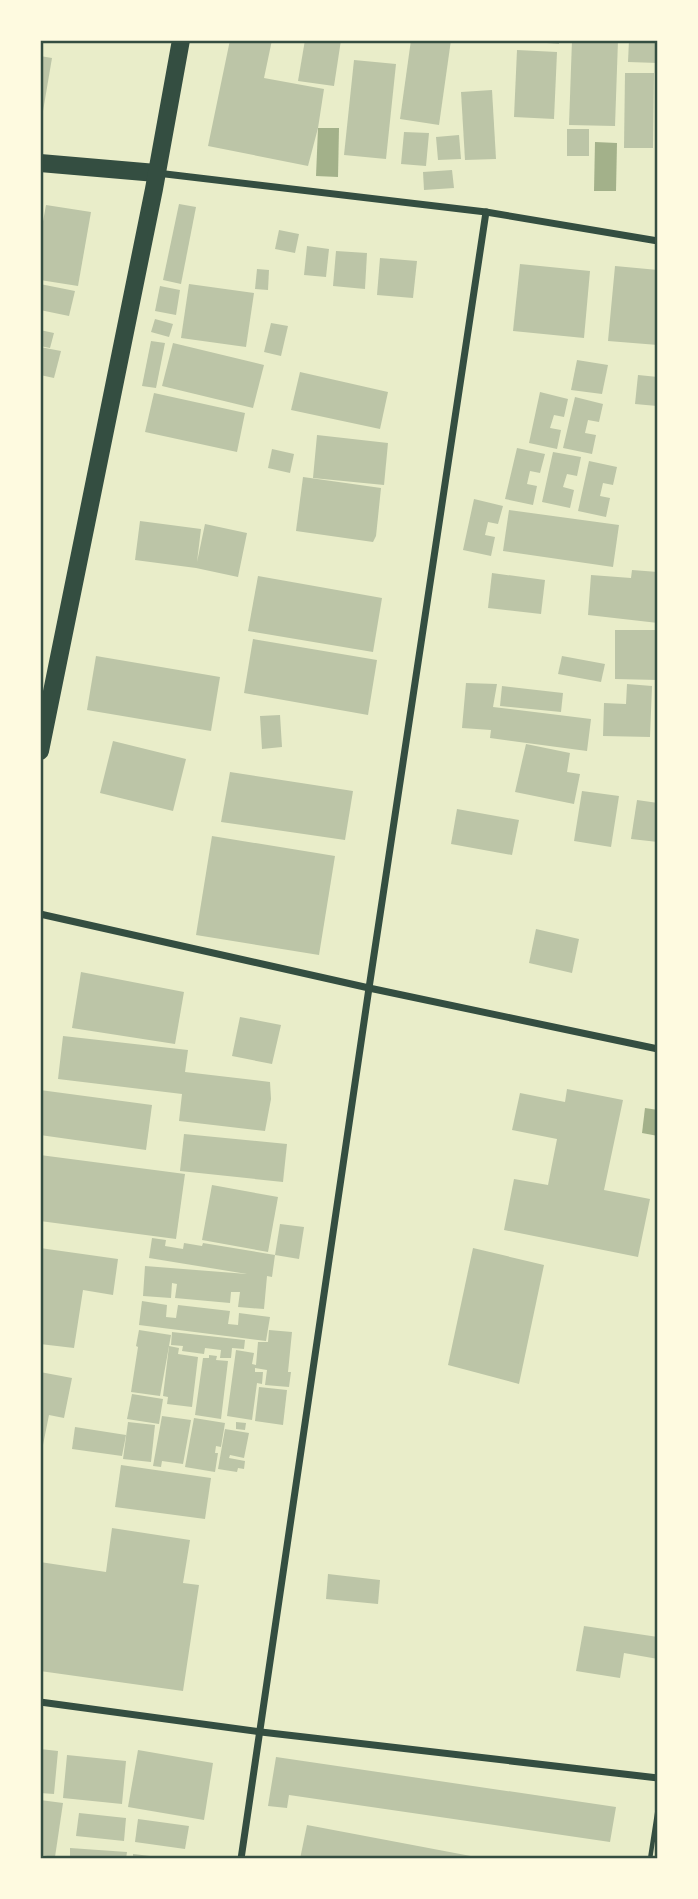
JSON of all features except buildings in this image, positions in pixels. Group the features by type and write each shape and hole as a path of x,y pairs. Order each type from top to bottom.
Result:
{"main road":[{"path":"40,751 181,40"},
{"path":"40,163 156,173"}],"street":[{"path":"156,173 486,212 658,241"},
{"path":"241,1859 486,212"},
{"path":"40,915 658,1049"},
{"path":"40,1702 261,1732 658,1778"}],"path":[{"path":"650,1859 658,1807"}],"shaded area":[{"path":"318,128 339,128 338,177 316,176"},
{"path":"595,142 617,143 616,191 594,191"},
{"path":"645,1108 658,1110 658,1136 642,1133"}]}
